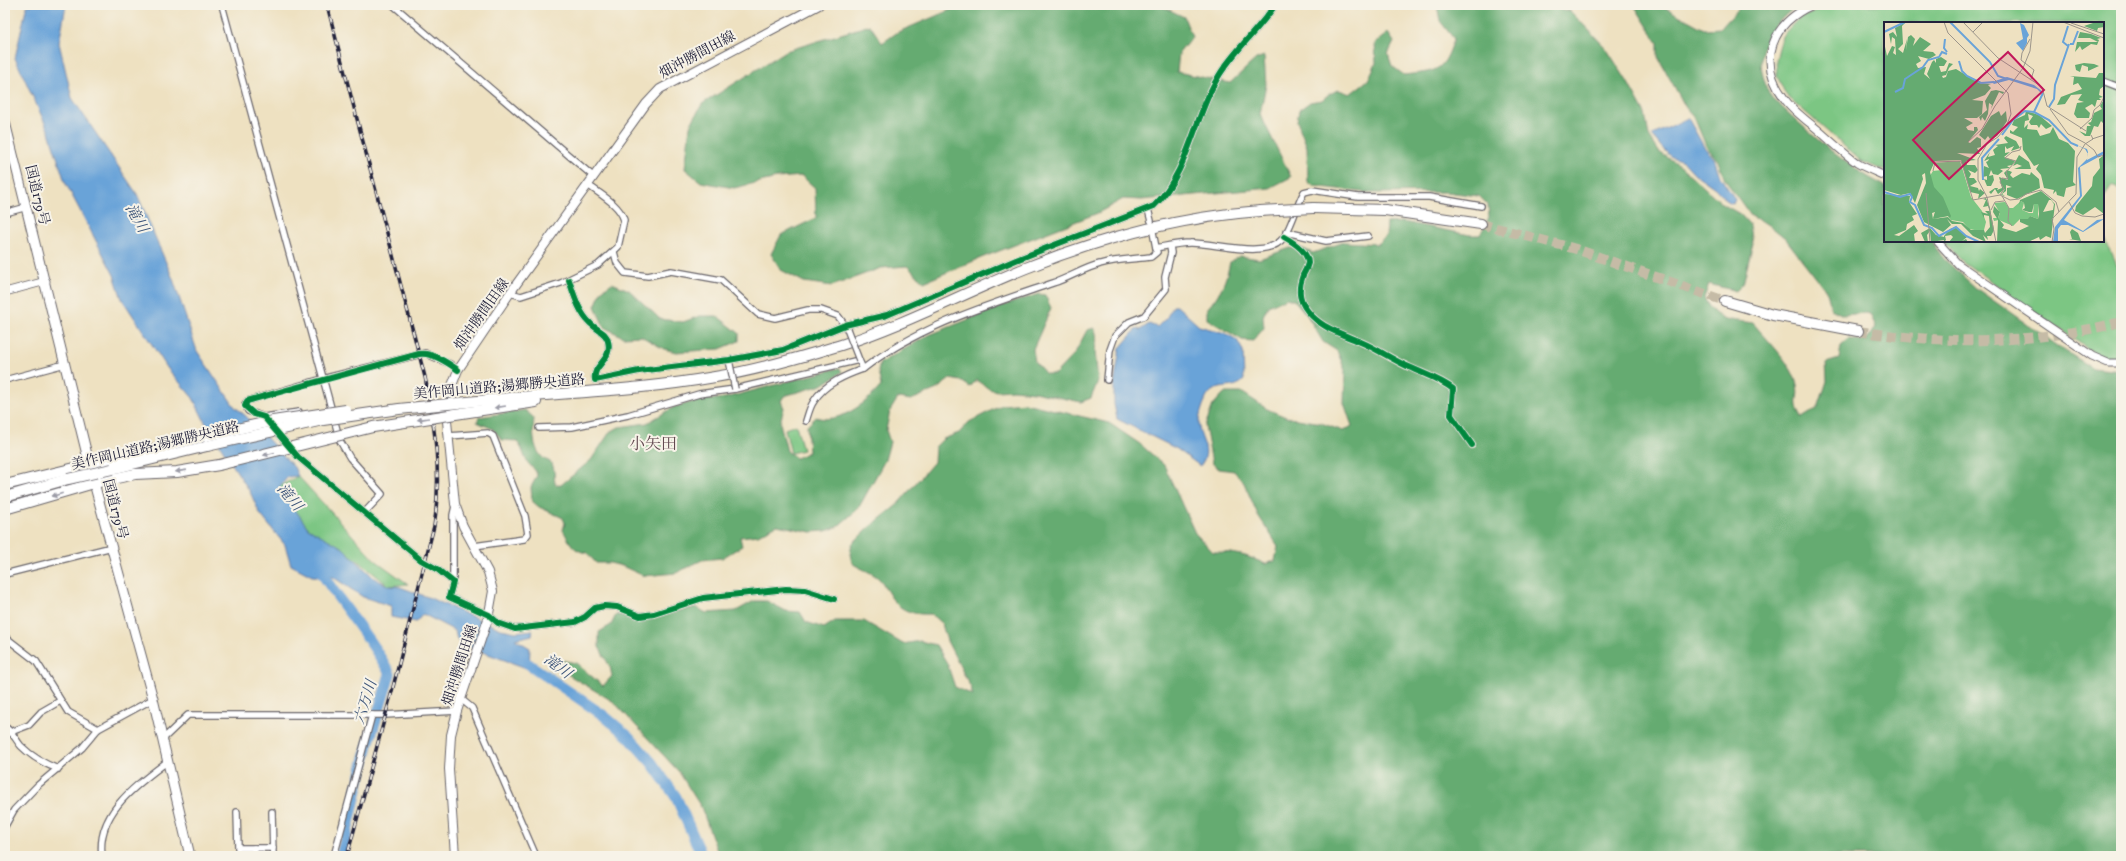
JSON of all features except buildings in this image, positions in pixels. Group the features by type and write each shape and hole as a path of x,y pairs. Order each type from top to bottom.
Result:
{"highway":[{"name":"国道179号","path":"5,122 46,281 65,364 91,464 94,483 153,699 190,856"},
{"name":"美作岡山道路;湯郷勝央道路","path":"5,497 68,479 323,420 458,403 608,391 715,377 800,357 844,344 1027,268 1082,247 1124,234 1178,222 1230,213 1313,208 1385,210 1481,224"},
{"path":"1725,301 1773,316 1858,331"},
{"path":"5,509 94,483 135,474 177,472 219,465 373,427 608,391"},
{"path":"5,485 91,464 108,462 201,437 321,413 358,409 380,412"}],"main road":[{"name":"畑沖勝間田線","path":"455,856 449,769 451,735 457,711 493,598 492,584 488,572 474,546 455,504 447,406 451,388 458,370 510,293 646,104 660,89 816,6"}],"street":[{"path":"222,5 340,441 350,458 382,494 365,512"},
{"path":"393,5 594,177"},
{"path":"569,280 584,316 590,324 604,333 609,342 609,354 595,371 595,380 639,371 729,360 783,350 846,327 887,315 1016,260 1154,206 1162,199 1180,166 1220,74 1241,45 1275,5"},
{"path":"1813,5 1800,11 1789,20 1779,30 1772,42 1770,57 1771,72 1776,85 1791,107 1846,154 1858,163 1884,176"},
{"path":"2104,81 2121,88"},
{"path":"510,293 521,296 569,280 593,267 614,252 620,243 623,217 616,207 588,185"},
{"path":"1156,248 1189,242 1265,249 1274,246 1285,234 1304,192 1312,190 1358,197 1430,197 1481,206"},
{"path":"5,213 27,207"},
{"path":"1148,209 1151,221"},
{"path":"806,421 813,401 820,393 848,374 863,369 883,354 956,317 1006,297 1063,280 1100,264 1151,256 1157,252 1153,232"},
{"path":"1285,234 1326,241 1368,236"},
{"path":"1285,234 1306,258 1308,264 1299,287 1299,295 1303,306 1313,317 1346,337 1361,342 1408,367 1446,384 1453,389 1451,415 1472,445"},
{"path":"1938,242 1958,264 2092,356 2108,363 2121,363"},
{"path":"1108,380 1110,350 1115,336 1134,319 1144,316 1166,289 1165,277 1171,253 1170,246"},
{"path":"614,252 617,263 625,273 648,276 671,271 721,280 750,308 766,317 775,318 808,310 821,310 838,316 846,327 863,369"},
{"path":"5,292 46,281"},
{"path":"453,582 437,569 421,560 298,457 264,417 248,410 245,404 247,401 322,379 425,353 450,364 458,370"},
{"path":"729,360 735,389"},
{"path":"539,428 572,427 628,415 699,394 735,389 859,360"},
{"path":"5,380 65,364"},
{"path":"264,417 330,408"},
{"path":"288,444 337,431"},
{"path":"449,436 488,433 493,436 526,516 528,534 524,539 474,546"},
{"path":"455,504 453,516 453,582 449,597 498,623 515,629 575,622 585,617 595,608 604,606 617,607 640,616 703,598 786,588 805,590 834,599"},
{"path":"5,574 112,547"},
{"path":"5,637 36,661 68,712 98,729"},
{"path":"5,826 7,819 14,810 38,785 82,748 98,729 153,699"},
{"path":"461,699 472,708 536,856"},
{"path":"5,736 29,725 41,712 60,701"},
{"path":"163,739 188,715 383,715 457,711"},
{"path":"334,856 372,715"},
{"path":"5,727 12,732 21,746 45,764 58,769"},
{"path":"102,856 102,837 116,806 133,788 168,761"},
{"path":"237,812 238,848 273,848"},
{"path":"272,812 273,856"},
{"path":"254,848 254,856"}],"green space":[{"path":"962,5 1159,5 1184,17 1192,37 1179,53 1177,72 1230,83 1256,59 1264,56 1266,85 1260,114 1291,177 1270,188 1141,200 1123,199 1098,213 981,258 924,282 907,266 881,268 832,286 804,282 781,270 771,254 781,235 816,218 815,188 802,176 777,178 734,188 701,182 685,169 690,126 702,104 786,51 870,25 882,43 898,32"},
{"path":"1437,5 1546,5 1570,11 1606,48 1627,81 1645,114 1649,136 1659,152 1678,164 1724,205 1740,214 1750,225 1753,243 1743,284 1736,291 1709,284 1704,298 1714,312 1719,316 1730,320 1753,323 1779,353 1795,378 1798,391 1797,408 1802,418 1818,408 1827,381 1826,363 1839,359 1841,346 1849,339 1865,341 1876,327 1870,314 1843,315 1831,309 1827,292 1785,238 1769,225 1751,216 1725,180 1718,161 1706,146 1694,117 1686,108 1658,57 1658,43 1634,5 1660,5 1704,29 1721,28 1742,5 1798,5 1776,24 1764,45 1761,56 1765,82 1771,97 1811,134 1854,168 1884,185 1884,242 1932,242 1944,259 1977,289 2068,353 2093,368 2121,371 2121,856 719,856 701,807 679,772 614,702 567,674 560,660 576,663 603,686 612,676 610,667 599,647 599,632 611,625 616,615 628,615 643,619 696,607 706,613 736,611 754,601 767,601 786,611 800,612 806,622 824,628 835,621 864,621 903,644 920,641 936,645 947,663 955,687 973,695 971,688 947,641 942,624 931,614 912,613 902,608 893,600 878,578 852,563 850,554 852,544 867,529 896,506 934,462 935,447 943,439 959,433 969,422 1002,405 1025,403 1109,423 1140,444 1164,465 1195,533 1213,552 1240,555 1252,558 1265,564 1275,561 1278,546 1258,515 1244,483 1234,471 1219,469 1212,463 1205,426 1213,405 1224,393 1243,393 1267,409 1286,417 1321,423 1343,431 1352,426 1344,403 1345,370 1337,351 1323,342 1307,315 1295,301 1287,298 1268,306 1263,316 1264,328 1253,341 1242,340 1207,319 1207,309 1216,298 1222,287 1227,276 1230,262 1240,256 1259,259 1290,248 1303,249 1313,253 1344,242 1377,244 1386,236 1387,223 1403,222 1470,235 1480,235 1489,217 1488,205 1479,196 1446,192 1370,193 1314,186 1308,182 1307,147 1297,121 1299,110 1310,102 1322,100 1329,94 1339,90 1350,94 1368,80 1376,63 1375,43 1388,33 1394,42 1388,54 1392,66 1404,75 1431,71 1437,68 1446,58 1454,39 1440,21"},
{"path":"1838,5 2121,5 2121,189 2112,186 2104,198 2104,22 1884,22 1884,171 1861,161 1786,95 1777,76 1776,60 1782,36 1798,19 1819,10"},
{"path":"2104,237 2121,276 2121,360 2109,360 2097,355 1962,261 1944,242 2104,242"},
{"path":"612,283 629,290 660,319 683,322 700,316 717,316 739,333 739,341 720,349 676,352 664,349 641,336 623,337 604,327 595,306 602,290"},
{"path":"1039,294 1045,295 1051,308 1033,349 1035,362 1046,374 1055,374 1075,353 1087,330 1094,328 1097,336 1095,351 1098,381 1091,398 1081,402 1034,392 1013,390 997,391 989,389 977,380 970,387 961,381 950,379 937,389 911,400 898,398 890,411 886,430 890,442 885,460 858,509 837,527 826,531 811,532 777,525 758,535 740,537 742,546 722,558 702,560 676,573 644,576 622,566 610,563 596,563 587,553 575,548 563,530 565,523 563,518 539,507 532,501 531,487 537,476 535,470 526,460 518,443 516,441 502,440 493,429 477,422 479,417 525,410 534,418 533,433 536,448 543,458 552,464 555,484 561,485 591,460 610,432 619,427 647,423 674,407 697,401 725,398 839,368 842,372 822,385 784,396 781,401 784,408 780,423 787,451 796,458 809,452 807,426 816,417 825,419 843,415 852,411 875,393 881,386 878,371 880,363 929,335 1005,305"},
{"path":"796,425 803,450 791,453 785,429"},
{"path":"298,476 375,560 408,584 389,586 356,559 308,528 279,487"}],"water":[{"path":"27,5 66,5 59,43 72,98 137,194 173,279 197,351 234,406 247,417 294,467 298,476 288,477 279,487 308,528 343,548 374,578 389,586 400,587 430,598 501,629 516,632 533,630 532,635 515,639 530,648 529,669 466,646 457,640 455,631 423,614 416,622 391,617 391,606 363,597 333,577 312,576 291,565 285,545 260,514 250,492 205,422 193,398 168,369 122,299 114,275 65,182 49,132 15,58"},
{"path":"1688,118 1704,147 1714,158 1720,177 1735,199 1733,204 1729,203 1715,188 1695,174 1683,161 1672,157 1653,137 1653,135"},
{"path":"1173,306 1177,306 1199,326 1225,333 1237,340 1243,351 1244,380 1236,385 1211,391 1203,405 1199,418 1199,425 1206,450 1204,460 1200,466 1177,449 1117,419 1114,404 1114,385 1120,348 1137,328 1140,330 1149,324 1157,327 1167,317"}],"waterway":[{"name":"六万川","path":"318,564 318,567 327,581 373,646 390,674 368,745 341,856"},
{"name":"滝川","path":"517,656 603,715 629,737 652,763 676,797 702,856"}],"tunnel":[{"path":"1481,224 1576,249 1725,301"},
{"path":"1858,331 1924,339 1990,340 2056,335 2121,322"}],"railway":[{"path":"327,5 425,377 432,414 437,470 434,526 391,695 347,856"}],"cycle path":[{"path":"569,280 577,304 583,315 591,324 605,335 608,341 608,353 596,370 595,380 639,371 729,360 783,350 845,325 887,315 1016,260 1154,206 1166,192 1176,176 1211,90 1220,74 1275,5"},
{"path":"1284,237 1292,241 1306,255 1308,263 1301,281 1300,297 1304,306 1312,316 1330,329 1437,379 1453,389 1451,415 1472,445"},
{"path":"458,370 445,361 434,356 419,354 247,401 245,406 254,414 264,417 298,457 421,560 437,569 453,582 449,597 489,615 498,623 515,629 575,622 585,617 595,608 604,606 617,607 640,616 654,614 703,598 786,589 805,590 834,599"}],"district":[{"name":"小矢田","path":"653,443"}]}
